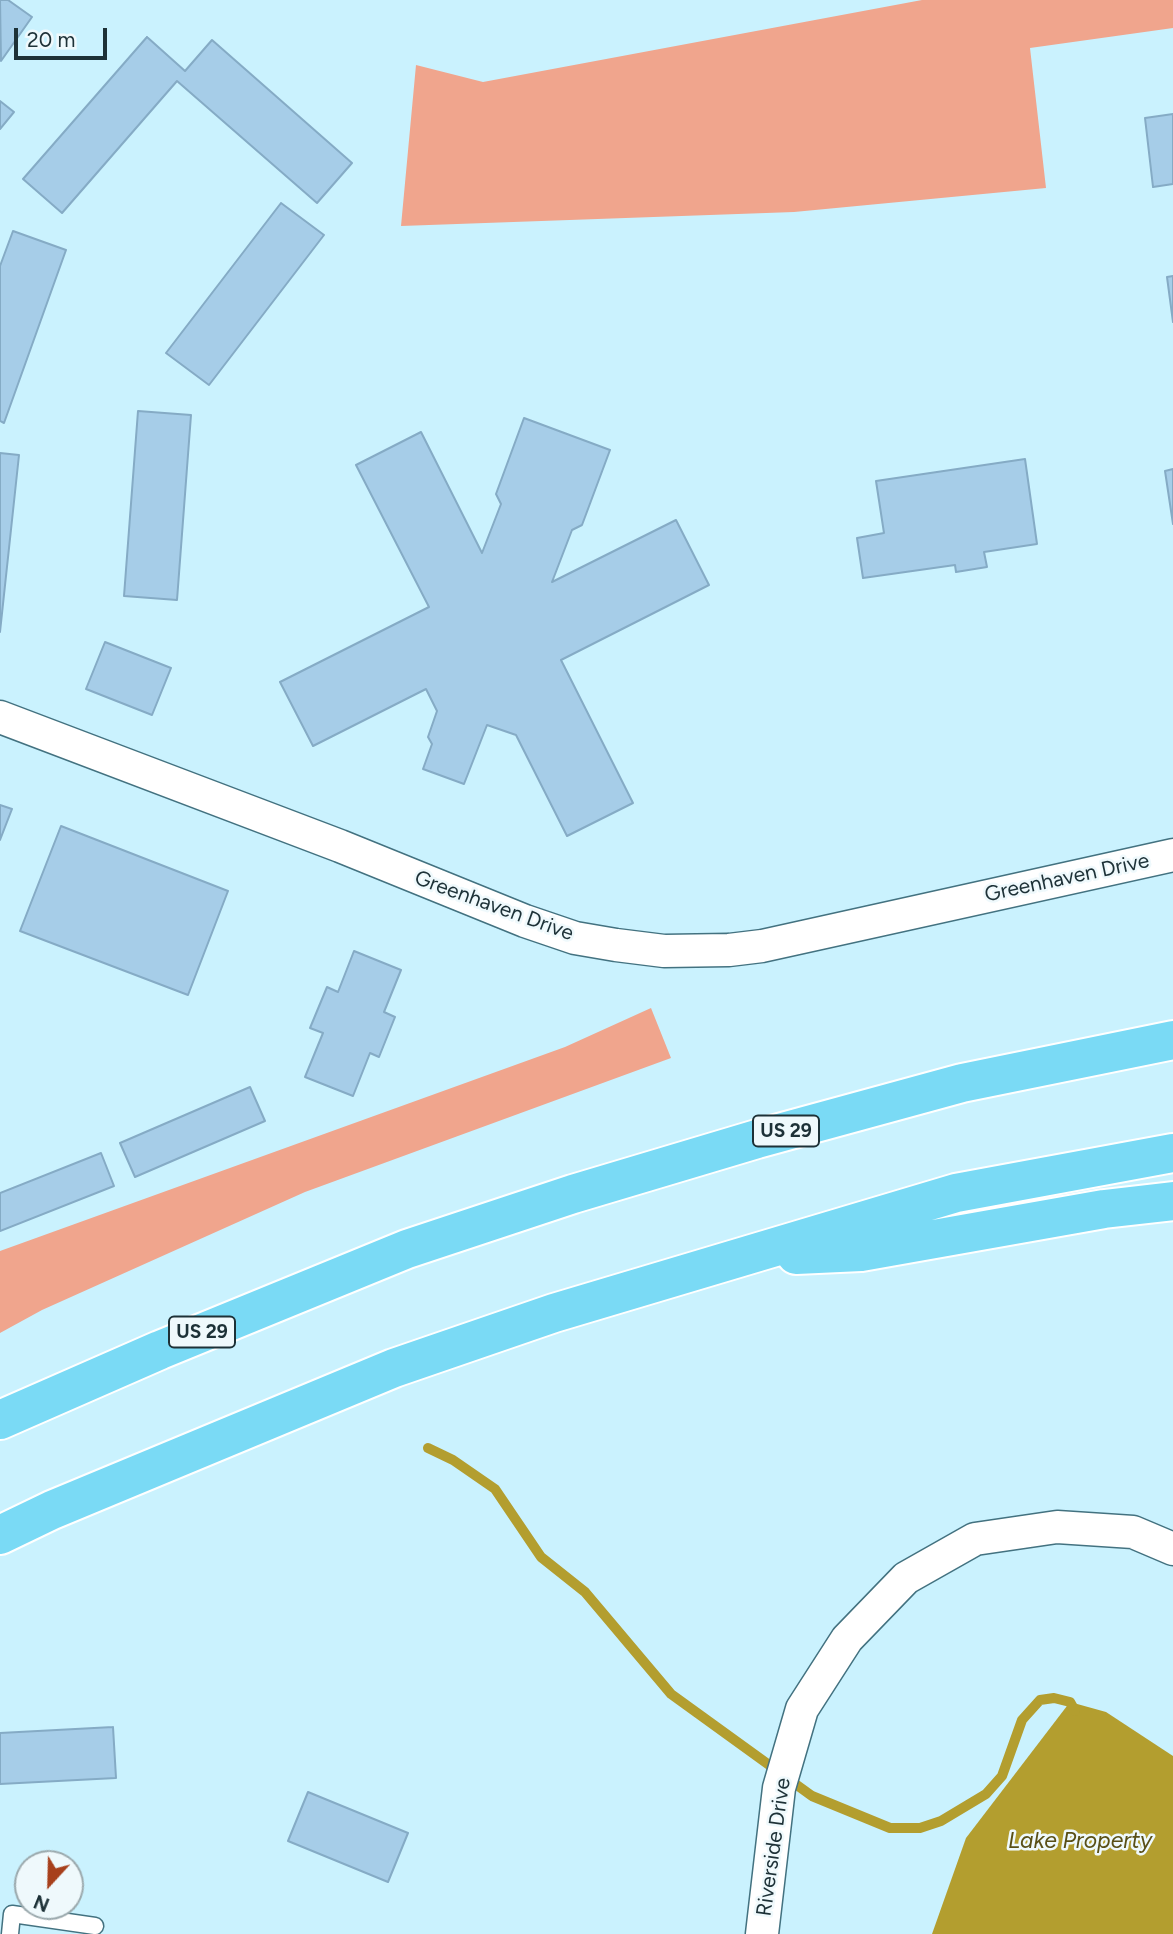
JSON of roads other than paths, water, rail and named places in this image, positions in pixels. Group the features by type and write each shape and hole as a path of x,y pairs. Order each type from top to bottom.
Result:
{"highway":[{"name":"US 29","path":"0,1420 160,1350 407,1249 573,1194 757,1139 962,1083 1173,1040"},
{"path":"0,1535 133,1476 394,1368 554,1313 956,1193 1173,1153"},
{"path":"731,1259 861,1252 1104,1209 1173,1201"}],"street":[{"name":"Greenhaven Drive","path":"0,718 340,846 525,921 575,938 664,951 729,950 762,946 1173,855"},
{"name":"Riverside Drive","path":"762,1934 779,1788 802,1709 848,1639 906,1578 975,1539 1057,1527 1133,1532 1173,1549"}],"lane":[{"path":"10,1934 12,1914 96,1926"}],"water":[{"name":"Lake Property","path":"1070,1702 1106,1712 1173,1756 1173,1934 932,1934 966,1838"}],"waterway":[{"path":"428,1448 453,1460 495,1489 541,1557 585,1592 671,1694 812,1796 890,1828 920,1828 941,1821 986,1794 1002,1776 1022,1720 1040,1700 1054,1698 1070,1702 1075,1711"}]}
